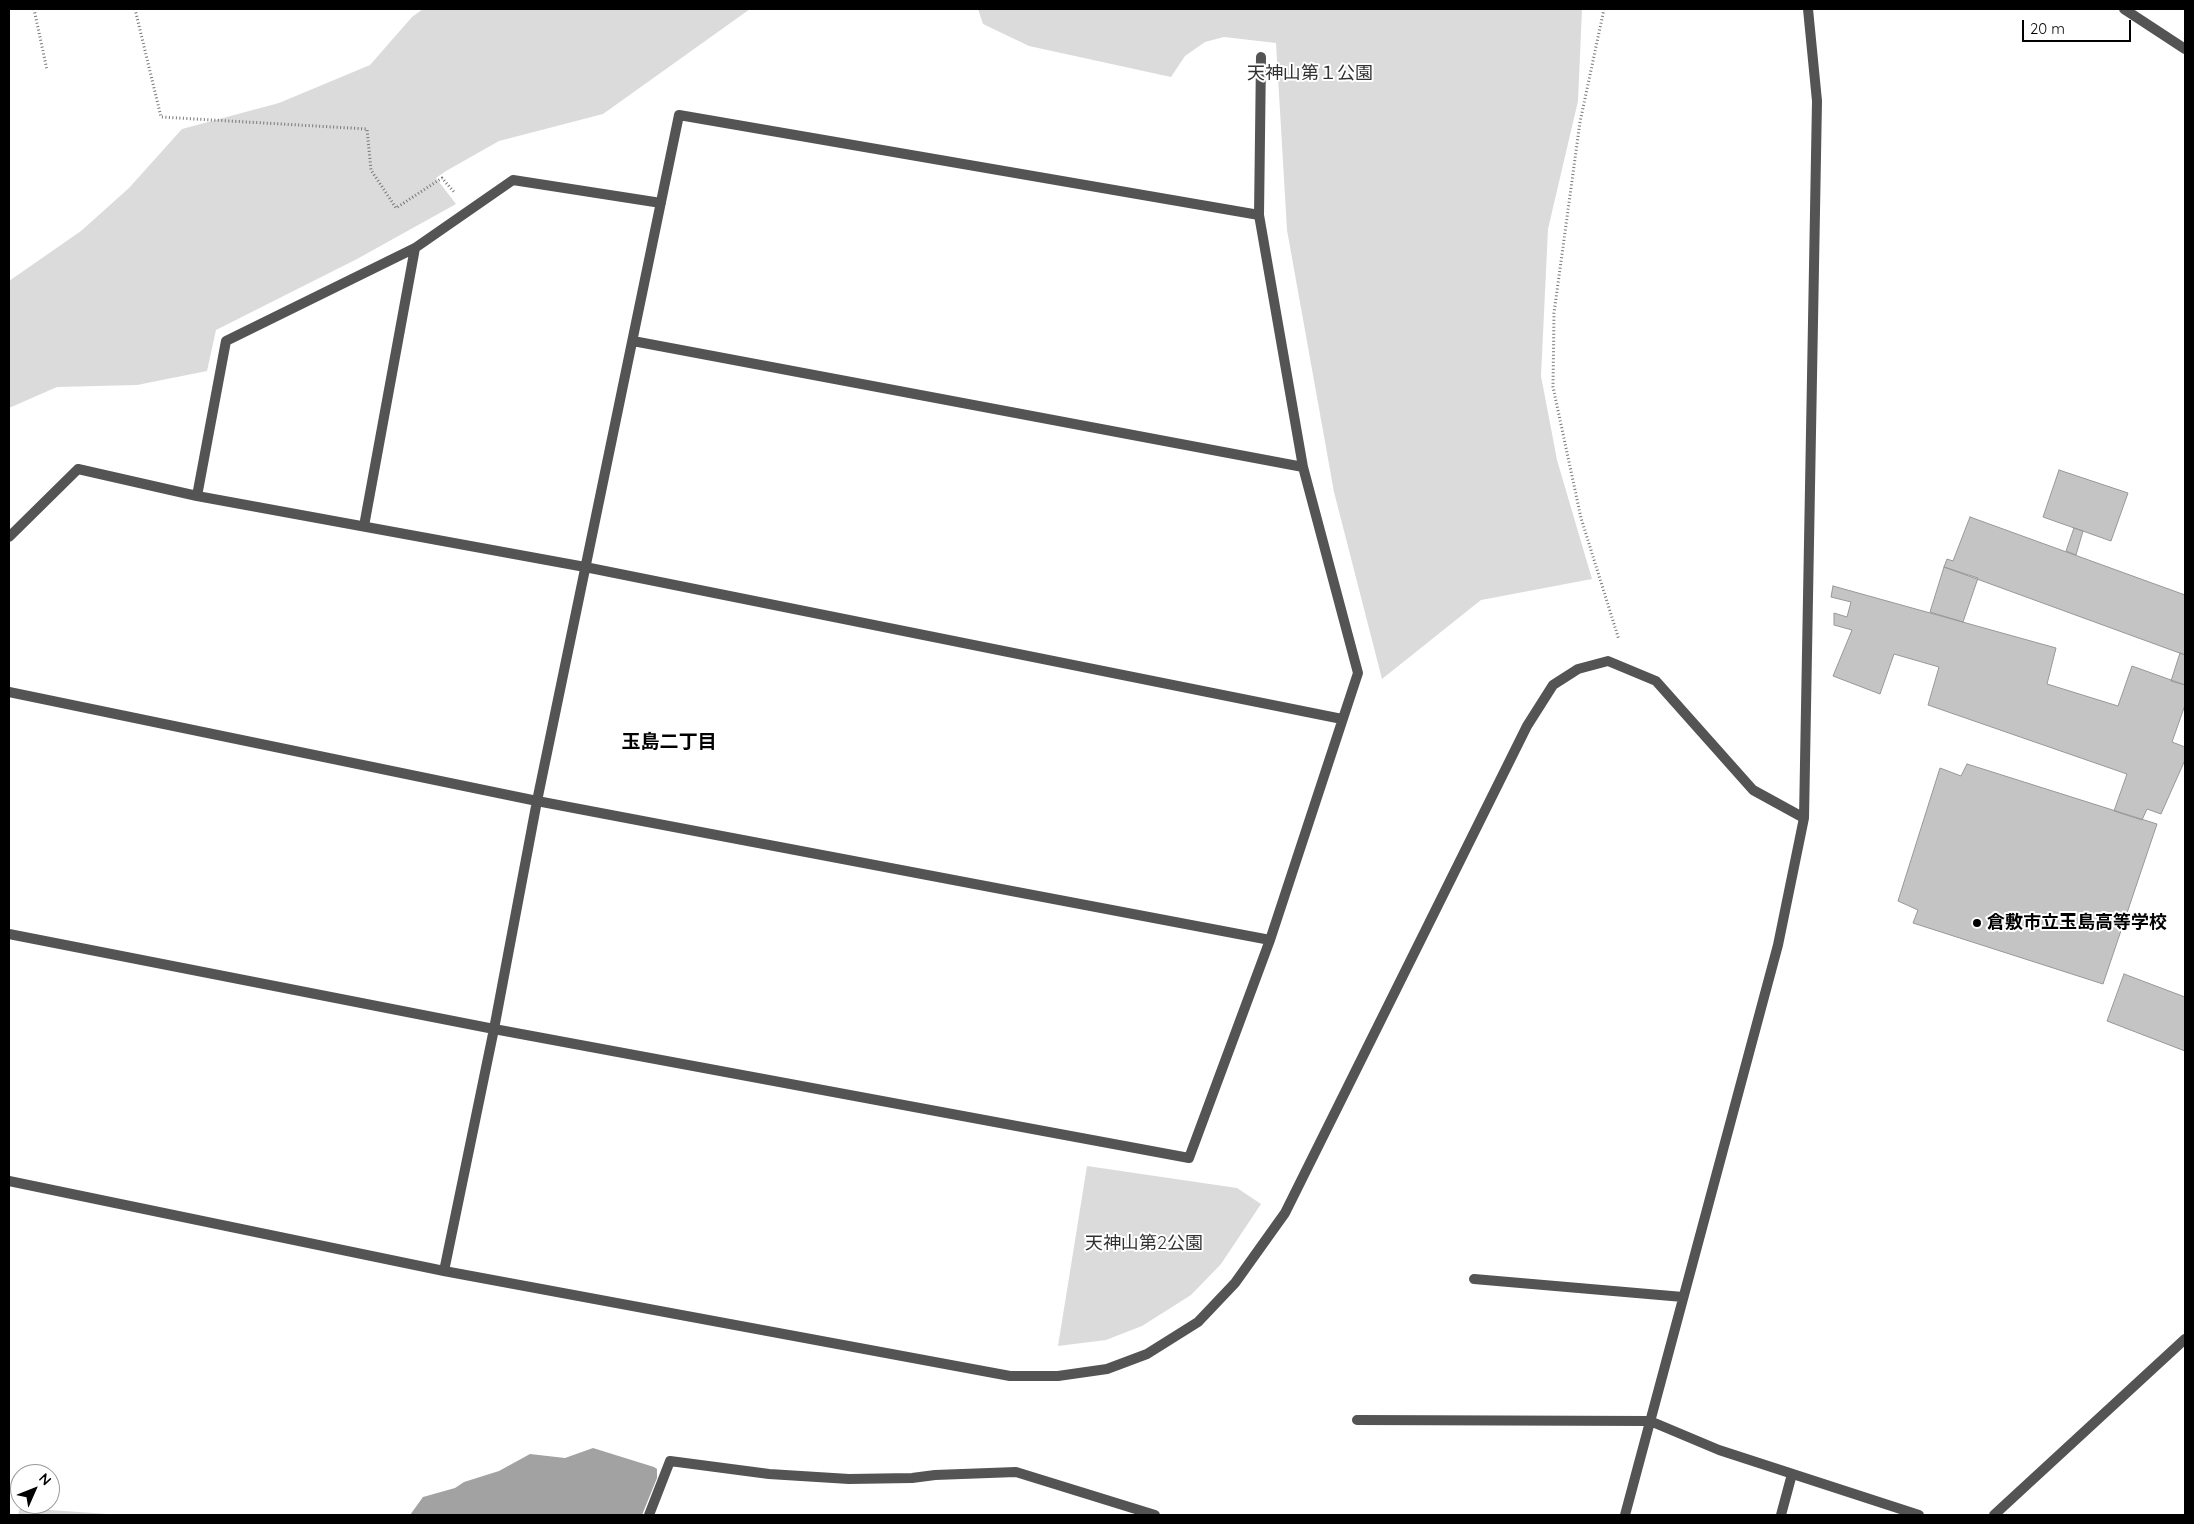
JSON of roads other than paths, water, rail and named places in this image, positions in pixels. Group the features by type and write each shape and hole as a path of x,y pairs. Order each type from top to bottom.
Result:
{"street":[{"path":"1626,1515 1778,945 1804,818 1817,101 1808,9"},
{"path":"2124,9 2185,49"},
{"path":"9,934 494,1029 1189,1158 1270,940 1358,673 1303,466 1259,215 1261,57"},
{"path":"444,1271 494,1029 537,802 679,115 1259,215"},
{"path":"197,496 226,341 415,248 513,180 661,204"},
{"path":"364,526 415,248"},
{"path":"633,341 1303,466"},
{"path":"9,537 78,469 197,496 585,567 1342,719"},
{"path":"9,1181 444,1271 1010,1376 1058,1376 1107,1369 1147,1354 1198,1322 1235,1283 1285,1213 1527,726 1553,685 1578,668 1608,661 1656,682 1753,790 1804,818"},
{"path":"9,692 537,802 1270,940"},
{"path":"1474,1279 1683,1297"},
{"path":"1994,1515 2185,1338"},
{"path":"1357,1420 1650,1420 1720,1450 1919,1515"},
{"path":"649,1515 670,1461 768,1474 849,1479 912,1478 1016,1472 1155,1515"},
{"path":"1781,1515 1792,1474"}],"place":[{"name":"倉敷市立玉島高等学校","path":"1977,923"}],"district":[{"name":"玉島二丁目","path":"669,742"}],"park label":[{"name":"天神山第１公園","path":"1310,74"},
{"name":"天神山第2公園","path":"1144,1244"}]}
